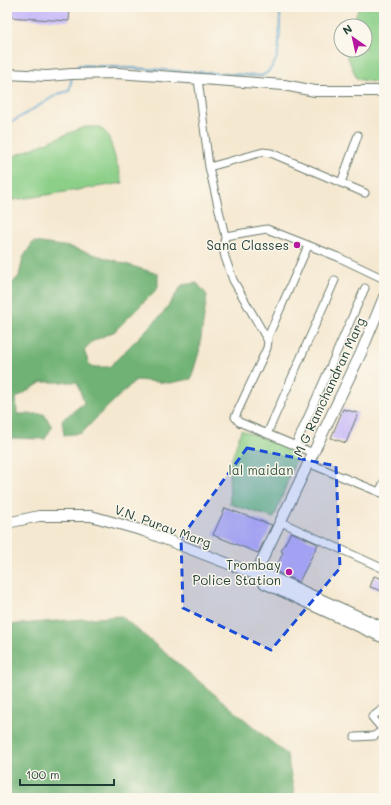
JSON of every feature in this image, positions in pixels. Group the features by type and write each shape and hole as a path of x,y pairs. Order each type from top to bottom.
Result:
{"street":[{"path":"7,74 47,76 72,74 117,74 284,85 315,91 380,91"},
{"path":"198,79 209,167 225,236 223,248 233,280 267,339"},
{"path":"341,183 358,135"},
{"path":"209,167 263,152 365,193"},
{"path":"225,236 267,229 384,279"},
{"path":"308,246 267,339 267,348 235,417 239,422 313,453"},
{"path":"267,434 335,280"},
{"path":"295,446 365,288"},
{"name":"M G Ramchandran Marg","path":"257,576 308,463 361,353 380,318 384,297"},
{"path":"308,463 382,493 384,482"},
{"name":"V.N. Purav Marg","path":"7,523 39,516 91,516 144,531 257,576 267,575 298,595 357,620 384,628"},
{"path":"281,522 384,569"},
{"name":"V.N. Purav Marg","path":"357,620 384,638"},
{"path":"355,737 374,736 383,730 372,717 384,708"}],"highlighted area":[{"path":"247,448 336,466 340,568 271,650 183,608 181,538"}],"green space":[{"path":"359,7 384,7 384,81 378,83 357,79 348,58 373,58 373,18 355,18"},
{"path":"84,127 100,127 108,135 123,183 7,201 7,159"},
{"path":"33,242 70,247 158,274 158,288 115,331 93,341 84,350 90,367 109,367 164,312 182,285 197,283 207,295 199,352 191,379 169,383 136,380 82,433 64,435 62,420 84,403 77,382 42,382 16,398 17,414 44,414 52,427 45,439 7,438 7,288 19,276 23,258"},
{"name":"lal maidan","path":"241,430 299,451 274,518 230,504 229,468"},
{"path":"121,616 287,755 295,798 7,798 7,625"}],"building":[{"path":"7,7 70,7 69,21 7,17"},
{"path":"343,409 358,413 346,443 331,438"},
{"path":"225,508 272,525 258,553 213,535"},
{"path":"291,532 318,544 299,582 275,571 283,552 281,551"},
{"path":"374,576 384,579 382,591 370,587"}],"waterway":[{"path":"74,71 79,65 262,76 270,70 278,55 281,7"},
{"path":"7,125 58,94 69,91 72,77"}],"place":[{"name":"Sana Classes","path":"297,245"},
{"name":"Trombay Police Station","path":"289,572"}]}
